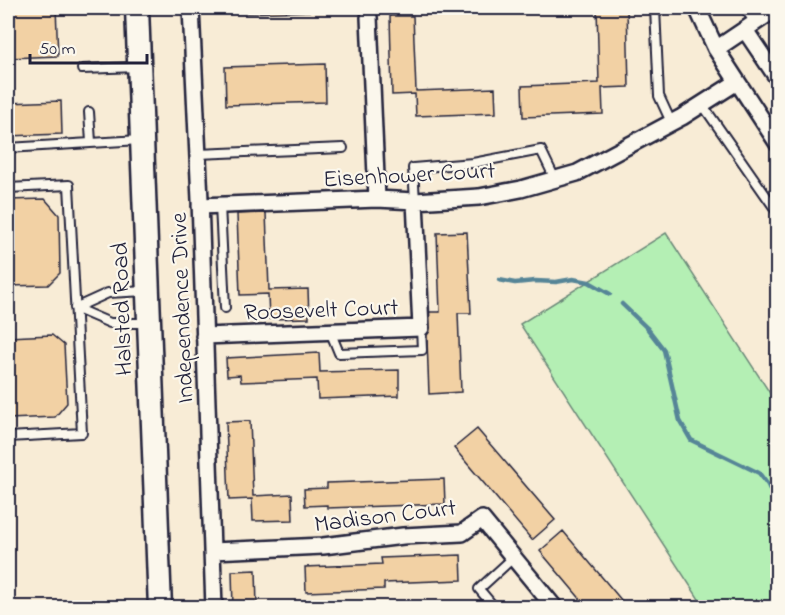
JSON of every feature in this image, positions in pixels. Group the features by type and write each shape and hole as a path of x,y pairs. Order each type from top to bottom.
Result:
{"street":[{"name":"Halsted Road","path":"137,8 160,608"},
{"name":"Independence Drive","path":"191,8 214,608"},
{"path":"697,8 716,49 777,144"},
{"path":"716,49 777,8"},
{"path":"369,17 377,199"},
{"path":"750,26 777,79"},
{"name":"Eisenhower Court","path":"200,206 377,199 415,201 479,198 521,189 577,173 671,122 737,82"},
{"name":"Roosevelt Court","path":"204,336 421,328 415,201"},
{"name":"Madison Court","path":"212,551 323,546 403,536 462,533 482,519 555,608"}],"lane":[{"path":"657,8 655,8 659,96 671,122"},
{"path":"745,8 750,26"},
{"path":"82,69 139,67"},
{"path":"702,104 777,213"},
{"path":"89,112 91,142"},
{"path":"8,148 142,140"},
{"path":"198,154 343,148"},
{"path":"415,201 413,168 473,163 541,150 555,179"},
{"path":"8,188 69,185 82,433 8,437"},
{"path":"220,205 225,308"},
{"path":"75,308 108,294 148,291"},
{"path":"75,308 110,324 149,323"},
{"path":"330,331 339,353 422,350 421,328"},
{"path":"495,608 479,590 514,557"}],"green space":[{"path":"666,233 777,404 777,607 704,607 520,324"}],"building":[{"path":"8,8 56,8 58,56 8,58"},
{"path":"213,8 313,8 313,11 213,14"},
{"path":"597,8 627,8 629,87 602,88 603,114 523,117 522,86 599,83"},
{"path":"390,16 413,16 416,91 495,88 496,113 416,116 415,94 392,95"},
{"path":"325,64 326,102 226,105 225,67"},
{"path":"61,101 62,134 8,136 8,103"},
{"path":"45,199 59,215 60,273 48,285 8,286 8,200"},
{"path":"266,213 269,290 308,289 309,318 269,319 268,294 240,295 237,214"},
{"path":"467,232 471,313 458,313 461,392 429,394 426,312 440,312 437,233"},
{"path":"52,335 64,345 67,403 55,417 8,419 8,337"},
{"path":"319,353 320,372 399,370 399,396 318,399 317,379 241,382 240,375 227,376 226,358"},
{"path":"250,421 253,496 292,494 293,520 253,521 252,499 229,500 226,422"},
{"path":"477,429 555,520 532,540 454,448"},
{"path":"444,479 445,504 327,508 327,505 305,506 304,489 327,488 327,483"},
{"path":"563,531 628,608 588,608 540,551"},
{"path":"461,555 462,580 384,583 384,589 306,592 305,567 382,564 381,558"},
{"path":"256,570 257,608 233,608 232,571"}],"waterway":[{"path":"499,280 515,283 556,282 573,279 589,282 610,294"},
{"path":"622,304 647,328 664,350 680,421 691,440 759,473 768,485 778,506"}]}
